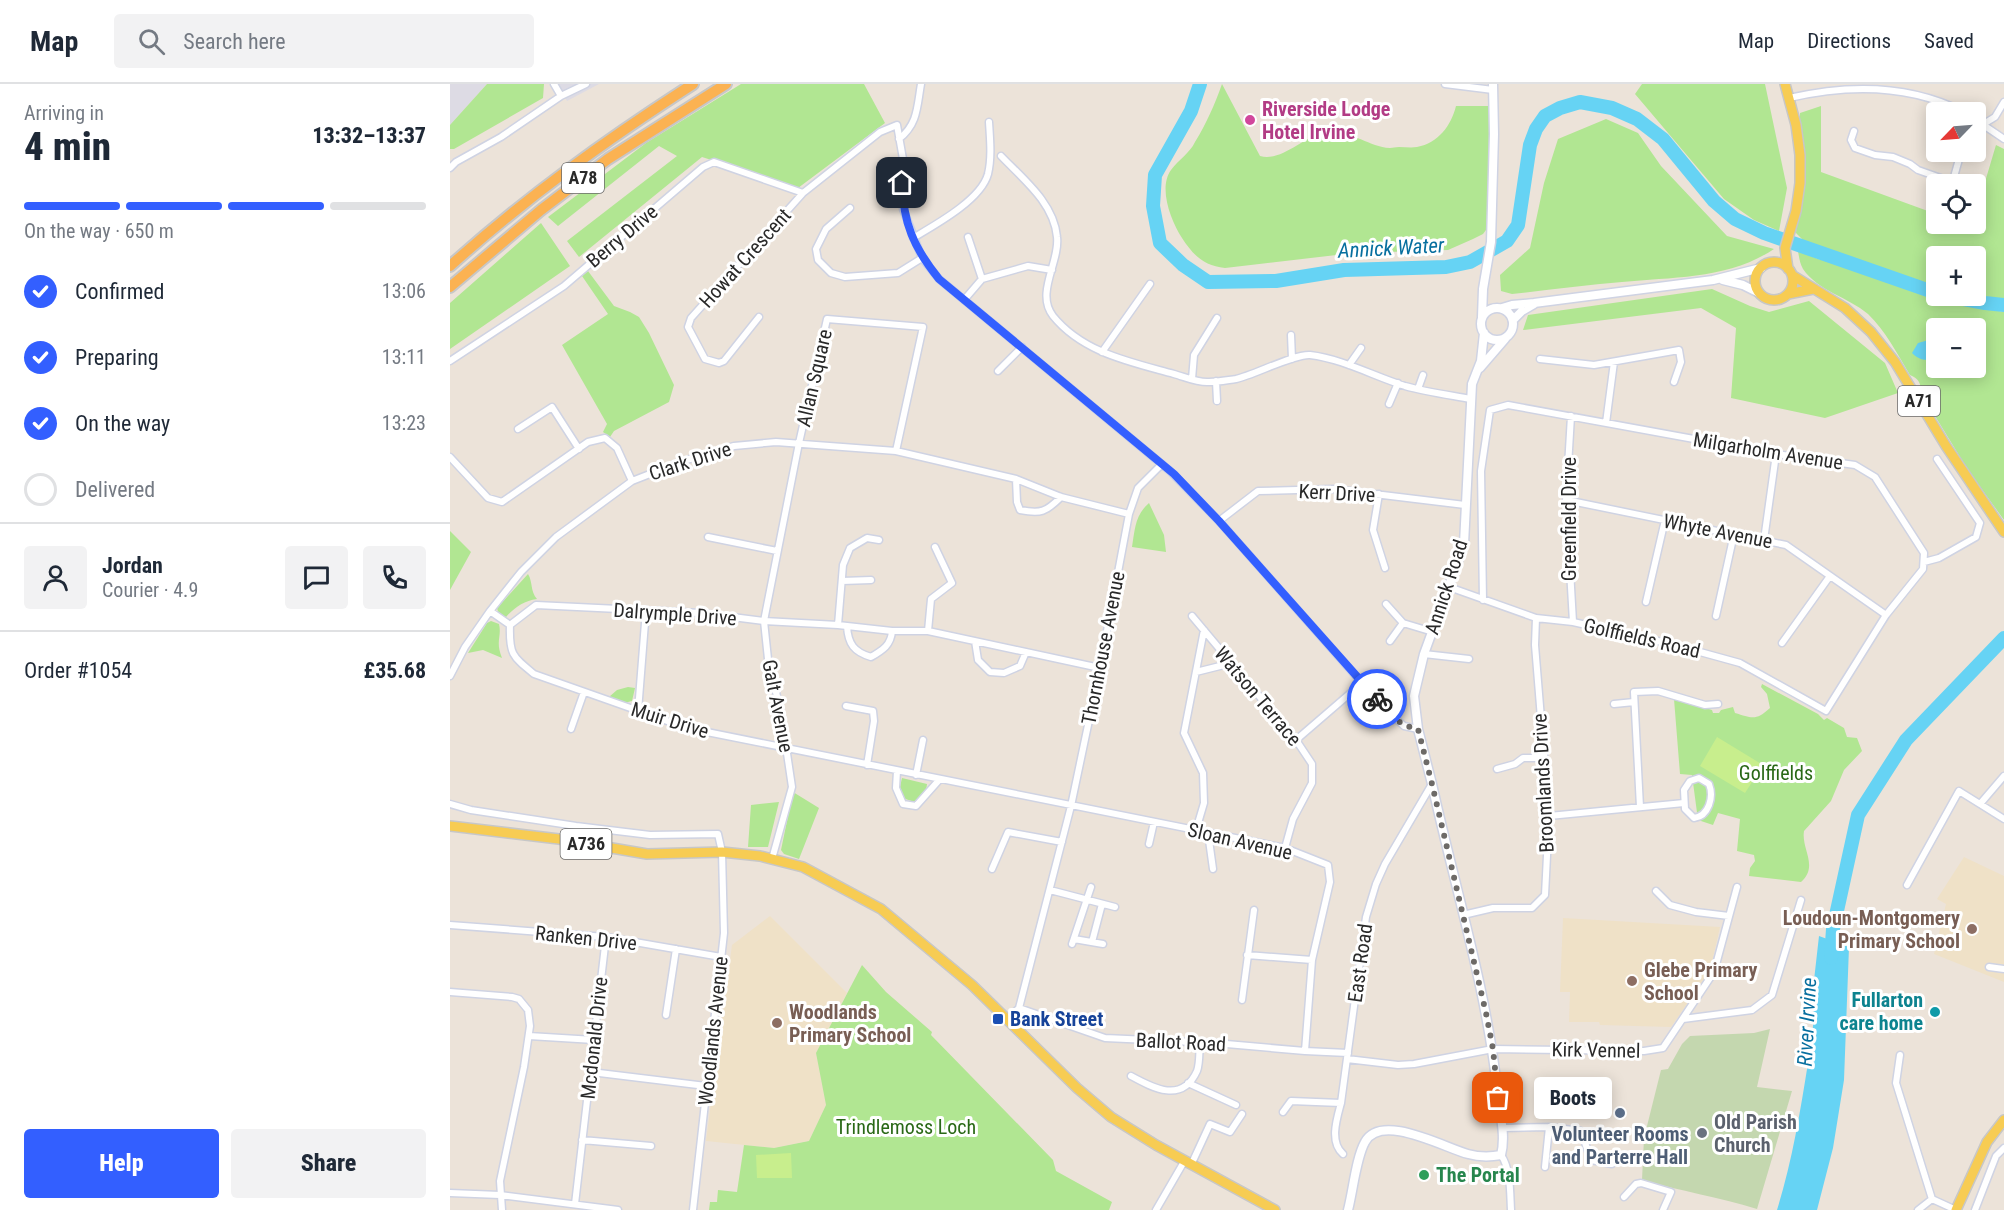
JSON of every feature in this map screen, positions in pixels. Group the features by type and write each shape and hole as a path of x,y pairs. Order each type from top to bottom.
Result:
{"highway":[{"name":"A78","path":"450,266 540,189 588,153 693,84"},
{"name":"A78","path":"450,287 541,210 608,159 726,84"}],"main road":[{"path":"1482,317 1487,311 1512,305 1713,280 1761,268 1770,263 1785,248 1792,227 1800,183 1800,155 1796,125 1785,84"},
{"path":"1483,289 1500,308 1508,312 1513,320 1512,331 1505,339 1495,340 1484,333 1481,324 1483,289 1491,242 1493,87"},
{"path":"1785,248 1792,284 1788,294"},
{"name":"A71","path":"1770,263 1783,265 1813,289 1845,308 1871,332 1895,362 1946,446 2004,532"},
{"path":"1759,293 1755,284 1757,273 1761,268"},
{"path":"1713,280 1731,280 1770,300 1813,289"},
{"path":"1513,320 1534,303"},
{"name":"Annick Road","path":"1484,333 1483,351 1472,384 1464,544 1424,654 1414,696 1418,729 1493,1049 1502,1128 1501,1155"},
{"name":"Annick Road","path":"1477,371 1505,339"},
{"name":"A736","path":"450,826 559,839 647,854 722,852 760,856 803,867 880,909 972,985 1077,1088 1111,1117 1275,1210"},
{"path":"1956,1210 1987,1142 2004,1120"},
{"path":"1348,1210 1364,1144 1374,1132 1400,1131 1469,1155 1483,1157 1501,1155"}],"street":[{"path":"554,84 561,96"},
{"path":"450,168 561,96 586,84"},
{"path":"921,84 910,131 899,139 903,159 903,209 922,258 939,279 1162,464 1219,521 1361,684 1395,719 1408,728 1418,729"},
{"path":"1445,84 1493,87"},
{"path":"1789,98 1840,86 1873,84 1899,87 1945,102"},
{"path":"1986,120 1995,117 2004,102"},
{"path":"913,238 975,195 987,176 991,147 989,122"},
{"name":"Howat Crescent","path":"759,317 724,361 719,363 705,359 688,327 691,318 803,193 880,132 897,125 899,139"},
{"path":"1986,128 2004,139"},
{"path":"1854,131 1851,140 1855,148 1875,155 1893,157 1928,174"},
{"path":"1001,156 1042,199 1053,222 1058,238 1046,292 1047,304 1052,315 1065,328 1102,352 1207,383 1238,378 1305,355 1328,357 1418,389 1471,399"},
{"name":"Berry Drive","path":"450,361 564,286 703,167 714,162 803,193"},
{"path":"850,207 826,229 816,249 818,260 831,273 845,277 898,273 922,258"},
{"path":"968,237 982,279"},
{"path":"964,300 982,279 1028,266 1052,270"},
{"path":"1102,352 1149,284"},
{"path":"1192,379 1194,355 1217,318"},
{"name":"Allan Square","path":"799,443 827,319 923,327 896,451"},
{"path":"1291,335 1292,359"},
{"path":"998,371 1022,347"},
{"path":"1349,365 1360,348"},
{"path":"1540,358 1593,365 1679,350 1681,362 1674,382"},
{"path":"1606,423 1614,362"},
{"path":"1418,389 1423,375"},
{"path":"1216,381 1216,401"},
{"path":"1389,404 1398,383"},
{"name":"Milgarholm Avenue","path":"1490,410 1508,405 1776,454 1855,465 1875,477 1924,553 1924,562"},
{"path":"518,429 552,407 579,449"},
{"name":"Annick Road","path":"1483,600 1481,471 1490,410"},
{"name":"Greenfield Drive","path":"1571,416 1566,500 1573,622"},
{"path":"450,457 488,498 502,502 588,442 605,438 617,448 632,481"},
{"name":"Clark Drive","path":"450,676 465,647 490,610 521,572 556,537 632,481 684,461 734,446 776,442 896,451 1016,479 1061,497 1129,514"},
{"name":"Galt Avenue","path":"772,859 792,787 781,713 768,659 764,621 799,443"},
{"path":"1764,540 1776,454"},
{"path":"1886,615 1923,569 1924,562 1939,558 1976,537 1980,523 1937,459"},
{"name":"Thornhouse Avenue","path":"1019,1008 1071,806 1129,514 1138,488 1162,464"},
{"path":"1016,479 1017,502 1020,510 1037,513 1051,507 1061,497"},
{"name":"Kerr Drive","path":"1219,521 1258,491 1333,489 1465,505"},
{"path":"1379,494 1373,530 1385,568"},
{"name":"Whyte Avenue","path":"1566,500 1786,545 1886,615"},
{"path":"1646,602 1665,520"},
{"path":"1716,616 1734,534"},
{"path":"708,537 777,551"},
{"path":"838,625 843,565 850,548 867,538 879,540"},
{"path":"928,631 932,599 952,583 934,546"},
{"path":"1782,643 1830,576"},
{"path":"842,581 871,580"},
{"name":"Golffields Road","path":"1449,587 1536,618 1573,622 1671,644 1740,663 1826,711 1886,615"},
{"path":"1386,604 1403,623 1433,632"},
{"name":"Dalrymple Drive","path":"510,625 536,605 701,613 764,621 892,631 928,631 1100,668"},
{"path":"490,610 510,625"},
{"path":"638,711 646,610"},
{"name":"Watson Terrace","path":"1192,616 1296,740 1312,764 1312,783 1293,819 1285,848"},
{"name":"Broomlands Drive","path":"1463,915 1492,908 1532,908 1545,896 1549,816 1535,645 1536,618"},
{"path":"1390,641 1403,623"},
{"name":"Muir Drive","path":"510,625 509,644 515,658 534,674 687,728 1071,806"},
{"path":"847,626 849,642 858,653 871,657 883,650 891,640 892,631"},
{"path":"1196,830 1204,803 1203,773 1184,733 1204,630"},
{"path":"975,640 978,660 990,672 1004,674 1020,666 1026,652"},
{"path":"1424,654 1469,659"},
{"path":"1196,672 1232,663"},
{"path":"1296,740 1361,684"},
{"path":"1640,807 1634,692 1658,691 1705,705 1718,705"},
{"path":"571,729 584,692"},
{"path":"1614,704 1634,702"},
{"path":"846,706 873,711 874,721 867,765"},
{"path":"916,775 923,740"},
{"path":"1497,769 1515,764 1523,758 1544,758"},
{"path":"897,771 896,788 903,804 916,806 940,779"},
{"path":"1980,804 2004,776"},
{"path":"1699,778 1709,784 1711,796 1704,814 1697,818 1691,816 1686,812 1684,803 1684,790 1690,781 1699,778"},
{"name":"East Road","path":"1343,1155 1337,1146 1335,1127 1341,1103 1366,916 1385,864 1432,784"},
{"path":"1907,885 1959,791 2004,819"},
{"path":"1549,816 1684,803"},
{"path":"450,804 471,810 650,835 718,834 722,852"},
{"name":"Sloan Avenue","path":"1071,806 1285,848 1328,865 1330,882 1312,960 1305,1051"},
{"path":"1149,844 1154,822"},
{"path":"992,869 1008,832 1062,842"},
{"path":"1208,833 1213,869"},
{"name":"Woodlands Avenue","path":"693,1210 724,933 722,852"},
{"path":"1091,887 1073,941 1103,944"},
{"name":"Kirk Vennel","path":"1493,1049 1644,1051 1663,1048 1714,972 1737,887"},
{"path":"1050,890 1115,907"},
{"path":"1656,891 1670,905 1696,912 1729,916"},
{"path":"1683,1019 1752,1010 1772,995 1801,900"},
{"path":"1092,942 1101,904"},
{"path":"1242,1000 1254,910"},
{"name":"Ranken Drive","path":"450,925 606,937 721,957"},
{"name":"Mcdonald Drive","path":"575,1204 606,937"},
{"path":"666,1015 676,949"},
{"path":"1247,955 1312,960"},
{"path":"1989,967 2004,969"},
{"path":"450,992 519,999 528,1010 529,1036 500,1181 502,1210"},
{"path":"1007,1020 1019,1008"},
{"name":"Ballot Road","path":"1019,1008 1105,1038 1200,1042 1305,1051 1398,1065 1493,1049"},
{"path":"529,1036 594,1040"},
{"path":"1131,1076 1165,1092 1176,1090 1188,1083 1198,1069 1200,1042"},
{"path":"1899,1055 1896,1083 1932,1199 1956,1210"},
{"path":"591,1072 706,1086"},
{"path":"1188,1083 1236,1105"},
{"path":"1282,1112 1291,1101 1341,1103"},
{"path":"1156,1210 1210,1124 1230,1132 1242,1114"},
{"path":"1545,1167 1549,1127"},
{"path":"1502,1128 1549,1127 1581,1131 1592,1160 1612,1164"},
{"path":"582,1140 651,1146"},
{"path":"1975,1210 1996,1156 2004,1148"},
{"path":"1501,1155 1506,1163 1511,1210"},
{"path":"1624,1197 1636,1184 1641,1183 1671,1192 1663,1210"},
{"path":"450,1193 500,1195 618,1210"},
{"path":"1918,1210 1932,1199"}],"shaded area":[{"path":"450,84 487,84 450,125"},
{"path":"558,84 599,84 567,101"},
{"name":"Loudoun-Montgomery Primary School","path":"1964,857 2004,876 2004,982 1934,954 1946,904 1937,899"},
{"name":"Woodlands Primary School","path":"770,916 847,993 816,1053 826,1105 809,1141 774,1148 706,1141 732,945"},
{"name":"Glebe Primary School","path":"1563,918 1720,927 1710,971 1671,1027 1600,1025 1599,1022 1569,1022 1570,992 1560,992"}],"green space":[{"path":"487,84 544,84 543,98 454,149 450,149 450,125"},
{"path":"741,84 864,84 885,123 798,188 702,157 579,257 567,241 677,156 659,146 558,226 548,217 646,143"},
{"path":"1222,84 1260,156 1268,157 1276,156 1316,135 1333,132 1350,135 1381,147 1417,147 1437,138 1447,127 1456,106 1490,106 1486,230 1483,234 1448,250 1388,252 1367,248 1345,254 1225,268 1205,262 1190,250 1178,231 1170,214 1166,186 1171,170 1190,150 1199,135"},
{"path":"1642,84 1765,84 1787,188 1779,231 1754,220 1724,199 1635,94"},
{"path":"1821,106 1821,172 1926,210 1926,234 1986,234 1986,178 1996,145 2004,149 2004,301 1994,304 1986,302 1986,246 1926,246 1926,285 1890,276 1811,248 1796,233 1800,183 1800,113"},
{"path":"1606,119 1638,133 1661,166 1727,236 1774,249 1739,266 1701,275 1512,294 1501,291 1500,275 1530,248 1544,183 1558,139"},
{"path":"541,223 570,266 450,349 450,303"},
{"path":"1798,251 1818,259 1870,272 1926,295 1926,306 1971,306 2004,312 2004,520 1968,470 1921,393 1919,382 1910,375 1880,327 1860,308 1809,277"},
{"path":"588,271 614,306 639,317 674,385 669,402 614,431 610,437 603,432 607,424 562,345 608,314 582,276"},
{"path":"1712,289 1769,312 1809,301 1885,363 1898,393 1825,418 1731,398 1736,328 1701,308 1523,330 1528,315"},
{"path":"1149,503 1164,535 1166,552 1132,547 1138,517"},
{"path":"450,531 471,552 450,590"},
{"path":"528,574 537,599 520,605 506,617 499,615 497,608"},
{"path":"491,621 499,624 499,647 502,658 483,650 468,653 487,623"},
{"name":"Golffields","path":"1762,684 1818,714 1824,720 1827,718 1844,728 1847,737 1857,738 1862,751 1844,770 1831,801 1804,831 1809,870 1801,882 1749,876 1750,868 1755,861 1754,855 1737,851 1740,819 1718,813 1713,825 1698,820 1692,775 1680,774 1674,699 1712,710 1713,713 1733,707 1735,713 1757,717 1770,708 1767,694 1761,687"},
{"path":"635,688 632,701 624,703 609,697 617,690"},
{"path":"1717,737 1763,765 1745,793 1700,766"},
{"path":"902,778 927,784 926,791 914,802 903,798 900,787"},
{"path":"793,792 819,808 799,859 784,854 781,850"},
{"path":"779,802 768,847 748,847 751,805"},
{"name":"Trindlemoss Loch","path":"862,965 886,992 932,1032 931,1035 1053,1160 1056,1171 1112,1202 1109,1210 709,1210 710,1202 717,1202 718,1190 737,1192 744,1145 774,1148 809,1141 826,1105 816,1053"},
{"path":"1770,1029 1757,1087 1792,1091 1757,1209 1642,1180 1644,1138 1661,1070 1668,1069 1682,1044 1690,1036 1754,1033"},
{"path":"791,1153 792,1178 757,1178 756,1155"}],"water":[{"path":"1926,341 1926,360 1912,353 1918,343"},
{"path":"1819,936 1849,947 1844,1080 1833,1148 1817,1210 1777,1210 1799,1119 1808,1063 1813,1030 1812,998"}],"waterway":[{"name":"Annick Water","path":"1200,84 1191,111 1155,175 1153,206 1160,243 1183,265 1208,282 1276,281 1344,270 1446,267 1470,262 1507,241 1518,225 1530,145 1536,129 1545,116 1560,108 1580,102 1612,108 1637,119 1663,139 1714,201 1735,219 1764,233 1926,290"},
{"name":"Annick Water","path":"1986,303 2004,305"},
{"name":"River Irvine","path":"1831,958 1833,929 1858,815 1906,740 2004,638"}],"way so far":[{"path":"1377,699 1404,726 1418,729 1486,1013 1493,1049 1498,1098"}],"place":[{"name":"Riverside Lodge Hotel Irvine","path":"1250,120"},
{"name":"Loudoun-Montgomery Primary School","path":"1972,929"},
{"name":"Glebe Primary School","path":"1632,981"},
{"name":"Fullarton care home","path":"1935,1012"},
{"name":"Bank Street","path":"998,1019"},
{"name":"Woodlands Primary School","path":"777,1023"},
{"name":"Boots","path":"1498,1098"},
{"name":"Volunteer Rooms and Parterre Hall","path":"1620,1113"},
{"name":"Old Parish Church","path":"1702,1133"},
{"name":"The Portal","path":"1424,1175"}],"route":[{"path":"902,183 903,209 913,238 922,258 939,279 1174,474 1219,521 1361,684 1377,699"}]}
